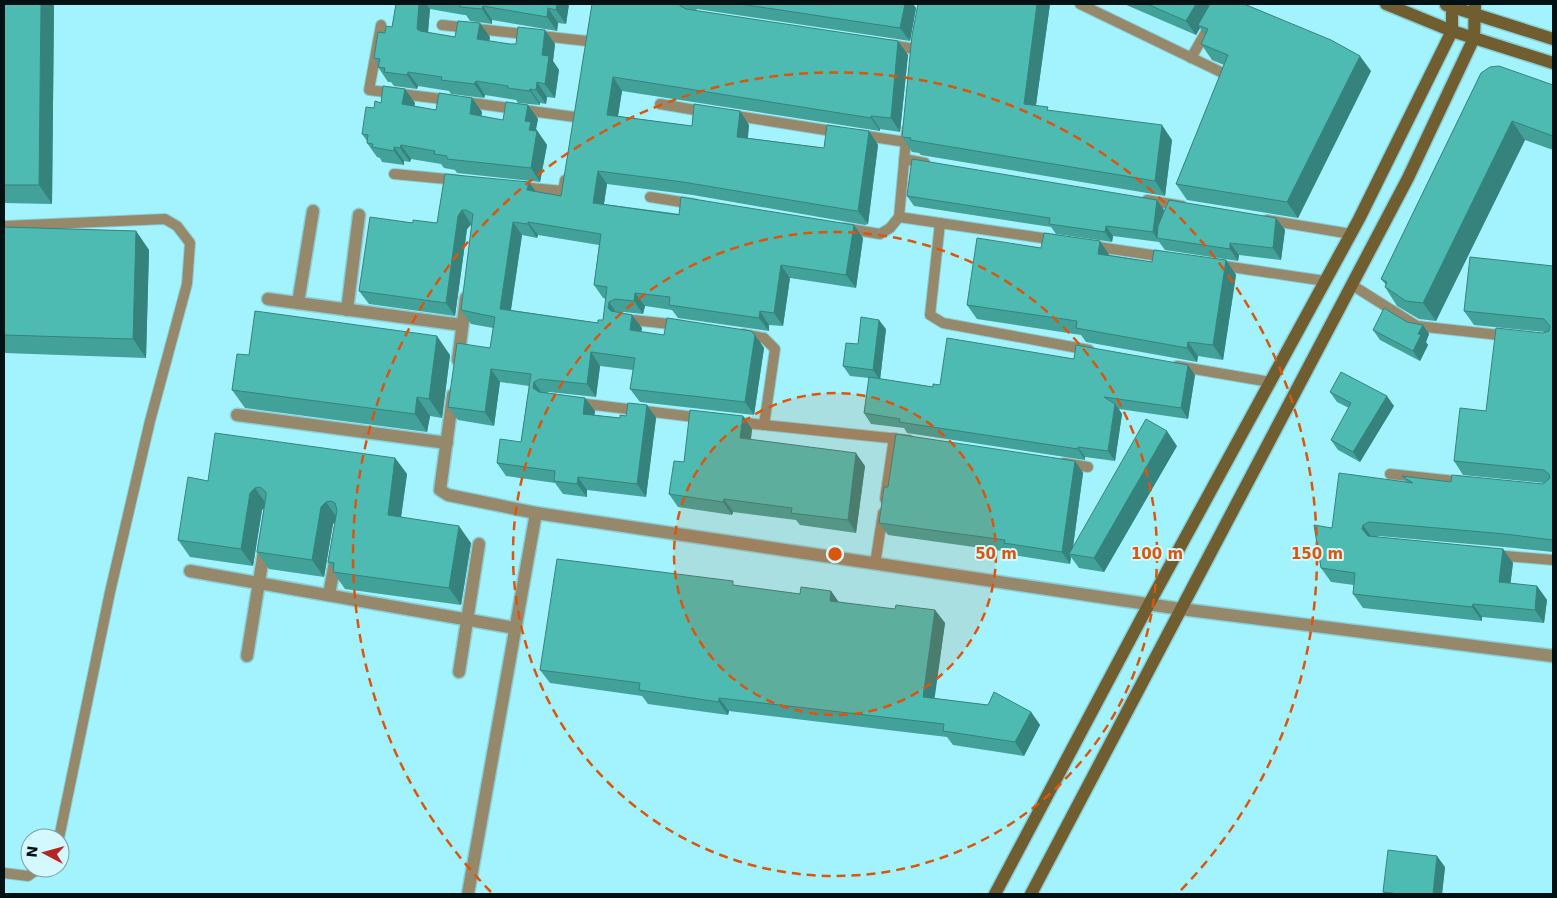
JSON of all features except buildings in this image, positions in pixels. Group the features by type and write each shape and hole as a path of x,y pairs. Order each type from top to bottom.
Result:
{"street":[{"path":"1386,4 1452,31 1553,63"},
{"path":"995,894 1149,604 1351,234 1452,31 1450,5 1475,9 1553,39"},
{"path":"1031,894 1408,178 1474,38 1475,9"},
{"path":"298,303 313,211"},
{"path":"347,310 358,215"},
{"path":"467,288 440,490 448,495 536,513 1181,609 1553,656"},
{"path":"268,299 462,325"},
{"path":"237,415 447,443"},
{"path":"468,894 536,513"},
{"path":"247,656 267,530"},
{"path":"459,672 479,544"},
{"path":"329,595 338,546"},
{"path":"190,571 515,628"}],"lane":[{"path":"1080,4 1227,75 1220,94"},
{"path":"1191,58 1222,4"},
{"path":"442,25 587,41"},
{"path":"380,26 369,90 575,116"},
{"path":"879,43 915,54 919,31"},
{"path":"660,104 906,142"},
{"path":"832,226 880,234 890,228 898,217 909,114"},
{"path":"904,159 933,164"},
{"path":"513,186 563,191 566,172"},
{"path":"394,174 463,181"},
{"path":"650,197 708,206"},
{"path":"1139,198 1180,200 1198,208"},
{"path":"898,217 1065,242"},
{"path":"1256,218 1351,234"},
{"path":"4,226 166,219 176,226 190,243 187,284 150,421 112,582 61,828"},
{"path":"940,223 930,315 942,323 1100,352"},
{"path":"1085,245 1181,259"},
{"path":"1210,263 1325,281"},
{"path":"1352,285 1417,326 1514,336"},
{"path":"624,319 693,327"},
{"path":"731,332 764,338 775,349 764,425"},
{"path":"1168,364 1270,382"},
{"path":"568,402 920,441"},
{"path":"875,564 894,438"},
{"path":"1050,461 1088,467"},
{"path":"1390,474 1476,483"},
{"path":"1485,554 1553,560"},
{"path":"4,873 20,875"}]}
